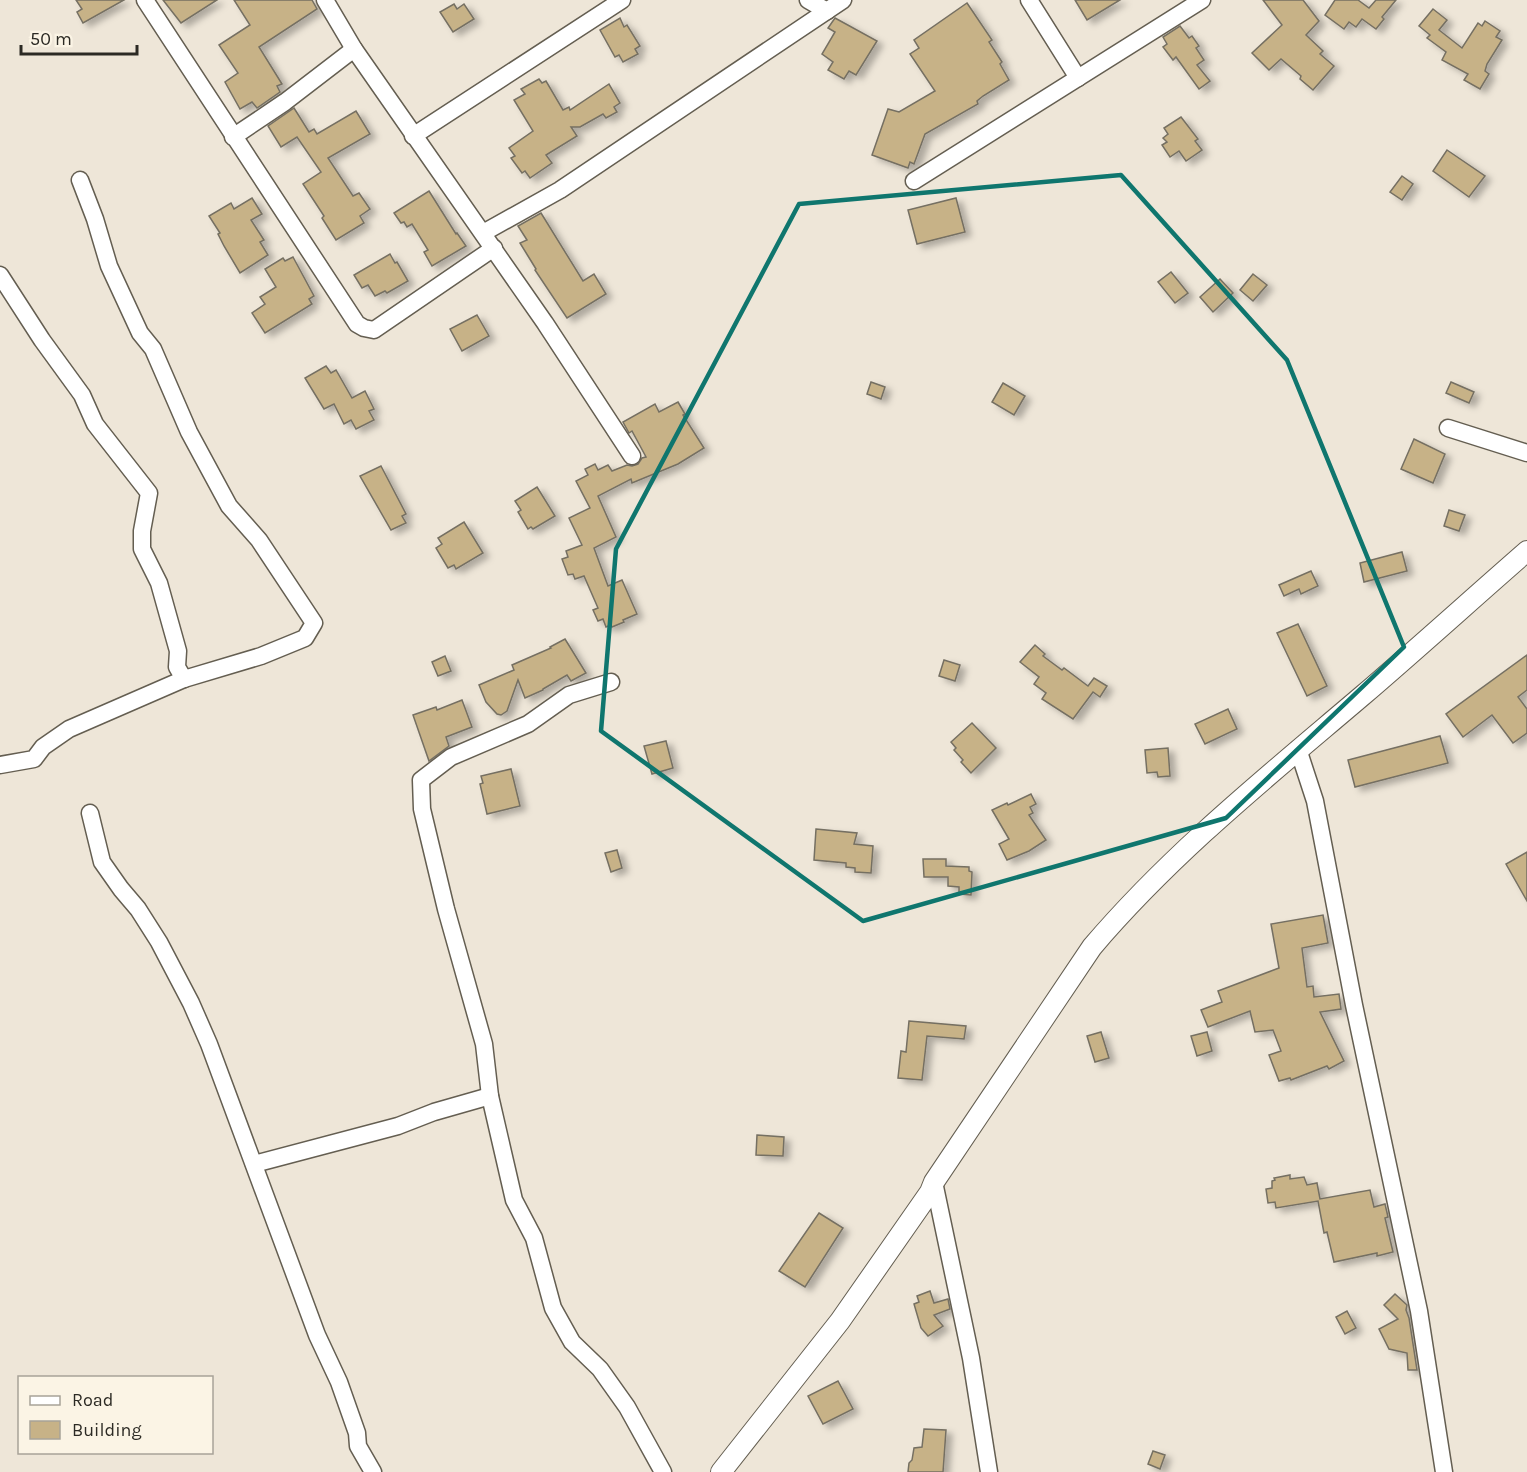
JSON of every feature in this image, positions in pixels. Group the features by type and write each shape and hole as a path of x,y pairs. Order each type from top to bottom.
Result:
{"street":[{"path":"145,0 357,324 374,330 494,248"},
{"path":"325,0 354,49 413,136 494,248 632,456"},
{"path":"413,136 622,0"},
{"path":"808,0 827,10"},
{"path":"483,233 560,190 843,0"},
{"path":"1029,0 1078,78"},
{"path":"914,181 1202,0"},
{"path":"233,136 285,102 354,49"},
{"path":"0,765 34,759 43,747 69,729 184,680 261,656 305,638 314,622 259,540 229,506 189,432 153,349 140,333 109,266 81,180"},
{"path":"0,275 42,340 82,395 95,424 149,493 142,531 142,549 159,583 178,651 177,667 184,680"},
{"path":"1448,428 1527,453"},
{"path":"721,1472 840,1321 930,1192 934,1182 1092,947 1148,885 1271,771 1527,551"},
{"path":"611,682 569,695 528,724 451,757 422,780 422,809 446,909 484,1044 490,1096 514,1200 534,1238 554,1308 573,1342 600,1369 627,1407 663,1472"},
{"path":"1298,749 1315,801 1354,1005 1419,1311 1444,1472"},
{"path":"90,813 102,862 138,909 159,942 191,1003 209,1044 316,1335 339,1382 357,1433 358,1446 373,1472"},
{"path":"254,1164 398,1126 434,1112 490,1096"},
{"path":"934,1182 971,1358 988,1472"}],"highlighted area":[{"path":"1121,175 1287,360 1404,647 1226,818 863,921 601,731 616,549 799,204"}],"building":[{"path":"76,0 124,0 83,23 77,12 82,9"},
{"path":"163,0 217,0 181,23"},
{"path":"234,0 312,0 317,9 259,47 282,84 277,86 280,92 257,108 252,102 240,109 225,82 238,73 219,45 250,25"},
{"path":"1075,0 1120,0 1087,20"},
{"path":"1263,0 1303,0 1319,21 1306,35 1323,51 1320,54 1334,66 1313,90 1281,59 1269,70 1252,53 1282,25"},
{"path":"1335,0 1358,0 1369,8 1376,0 1396,0 1382,17 1384,19 1376,29 1362,19 1356,27 1349,22 1344,29 1325,15"},
{"path":"967,3 992,40 989,42 1002,62 1000,64 1009,80 983,96 977,101 978,104 925,134 914,164 910,162 908,168 872,155 888,109 899,112 935,91 910,54 919,48 914,40"},
{"path":"454,4 457,9 464,4 474,19 453,32 440,12"},
{"path":"1433,9 1447,20 1439,30 1462,48 1478,23 1482,26 1485,21 1500,31 1496,37 1502,40 1487,64 1485,71 1489,74 1480,89 1464,80 1468,74 1442,60 1446,52 1427,38 1430,35 1419,26"},
{"path":"620,18 624,27 627,25 640,46 635,49 638,54 623,62 619,55 615,57 600,30"},
{"path":"835,18 877,41 856,75 849,71 844,79 828,70 833,62 822,54 835,32 828,28"},
{"path":"1180,26 1189,38 1192,36 1204,60 1197,65 1210,81 1199,89 1176,57 1173,60 1163,47 1167,44 1163,37"},
{"path":"539,79 542,83 546,81 563,110 569,107 570,110 609,84 620,103 614,107 617,112 606,118 603,114 580,127 571,127 577,136 546,155 552,163 530,178 525,171 522,173 511,158 515,156 509,148 533,131 514,100 525,94 521,89"},
{"path":"294,108 309,132 314,129 317,134 356,111 370,134 328,158 353,196 359,193 370,209 360,216 364,223 336,240 322,218 324,216 303,184 321,172 297,137 281,147 268,126"},
{"path":"1181,117 1198,139 1195,141 1202,150 1186,161 1179,151 1170,157 1162,145 1167,142 1163,138 1168,134 1164,128"},
{"path":"1447,150 1485,176 1469,197 1433,171"},
{"path":"1402,176 1413,184 1402,200 1390,192"},
{"path":"429,191 466,246 432,266 424,252 428,250 412,224 407,227 394,213"},
{"path":"252,198 262,214 251,220 264,240 260,242 268,255 240,273 209,216 231,203 234,209"},
{"path":"956,198 965,232 917,244 908,210"},
{"path":"541,213 583,281 594,274 606,294 567,318 520,243 527,240 518,226"},
{"path":"390,254 408,281 387,293 385,291 375,296 368,285 362,288 354,275"},
{"path":"293,257 314,296 309,299 312,304 265,333 252,313 265,304 260,297 276,287 265,269 283,258 285,261"},
{"path":"1171,272 1188,293 1175,303 1158,282"},
{"path":"1253,274 1267,285 1253,301 1240,290"},
{"path":"1220,279 1233,293 1213,312 1200,297"},
{"path":"477,315 489,336 462,351 450,329"},
{"path":"326,366 331,373 336,370 352,398 365,391 374,409 369,411 374,420 356,429 351,420 344,424 334,404 324,409 305,378"},
{"path":"871,382 885,387 881,399 867,394"},
{"path":"1451,382 1474,392 1469,403 1446,393"},
{"path":"1003,383 1025,396 1014,415 992,402"},
{"path":"678,402 685,414 683,415 704,448 678,464 632,483 631,479 598,496 616,537 594,548 608,586 622,580 637,614 623,620 624,622 606,627 603,619 598,621 593,610 598,608 584,576 575,579 573,574 568,575 562,559 568,557 566,551 582,545 569,518 590,508 576,481 588,475 585,469 595,464 598,470 608,465 612,471 627,465 638,464 642,458 646,457 632,431 629,433 623,422 655,404 659,412"},
{"path":"1414,439 1445,454 1433,483 1401,469"},
{"path":"381,466 406,514 402,516 406,523 391,530 360,476"},
{"path":"537,487 555,516 533,529 531,527 528,529 518,512 521,510 515,501"},
{"path":"1449,510 1465,515 1459,531 1444,526"},
{"path":"464,522 483,553 456,569 454,565 448,568 436,548 442,544 438,538"},
{"path":"1402,552 1407,571 1364,582 1360,563"},
{"path":"1311,571 1318,586 1301,594 1299,589 1284,596 1279,585"},
{"path":"1298,624 1327,686 1307,696 1277,633"},
{"path":"565,639 586,673 571,681 567,675 525,698 518,680 507,711 501,715 497,714 486,702 479,685 514,670 512,665 551,648"},
{"path":"1035,645 1045,654 1043,656 1088,686 1094,678 1107,686 1100,697 1093,692 1073,719 1042,699 1046,693 1034,684 1039,677 1020,662"},
{"path":"1527,655 1527,690 1518,697 1527,709 1527,733 1513,743 1492,715 1463,737 1446,714"},
{"path":"445,656 451,671 438,676 432,662"},
{"path":"944,660 960,665 955,681 939,676"},
{"path":"462,700 472,727 446,737 449,746 429,761 413,715 436,707 437,710"},
{"path":"1228,709 1237,729 1205,744 1195,724"},
{"path":"972,723 996,748 971,773 961,762 963,760 954,750 956,748 951,742"},
{"path":"1440,736 1448,763 1355,787 1348,760"},
{"path":"666,741 673,768 652,774 644,746"},
{"path":"1168,748 1170,776 1158,777 1157,772 1147,773 1145,750"},
{"path":"511,769 520,806 487,814 480,784 483,783 481,776"},
{"path":"1031,794 1036,804 1030,807 1033,813 1029,815 1046,840 1029,851 1007,860 999,844 1009,839 992,810"},
{"path":"816,829 857,833 854,844 873,846 871,873 855,872 855,868 846,867 846,863 814,860"},
{"path":"617,850 622,868 611,872 605,853"},
{"path":"1527,852 1527,901 1506,864"},
{"path":"923,859 946,859 946,866 969,867 969,871 972,872 971,895 959,894 959,887 948,886 948,877 924,877"},
{"path":"1323,915 1328,943 1302,948 1307,987 1313,986 1314,997 1339,994 1341,1009 1320,1012 1344,1061 1329,1069 1327,1066 1291,1080 1290,1078 1279,1081 1269,1055 1281,1051 1273,1030 1255,1032 1250,1011 1208,1027 1201,1010 1222,1002 1218,991 1279,968 1271,924"},
{"path":"909,1021 966,1026 964,1039 927,1036 922,1080 898,1078 901,1051 906,1052"},
{"path":"1101,1032 1109,1058 1095,1062 1087,1036"},
{"path":"1207,1032 1212,1051 1197,1056 1191,1036"},
{"path":"757,1135 784,1137 783,1156 756,1155"},
{"path":"1290,1175 1290,1179 1304,1177 1307,1185 1317,1183 1320,1199 1370,1190 1374,1207 1385,1204 1388,1217 1385,1218 1393,1252 1334,1262 1327,1232 1324,1233 1318,1201 1276,1208 1275,1202 1268,1203 1266,1189 1272,1188 1274,1178"},
{"path":"819,1213 843,1228 805,1287 779,1271"},
{"path":"930,1291 934,1303 948,1299 950,1309 934,1315 943,1326 928,1336 921,1328 914,1304 919,1302 917,1296"},
{"path":"1395,1294 1407,1305 1417,1370 1408,1370 1407,1353 1389,1349 1379,1329 1398,1319 1384,1305"},
{"path":"1347,1311 1356,1328 1345,1334 1336,1317"},
{"path":"838,1381 853,1409 823,1424 808,1396"},
{"path":"924,1429 946,1430 943,1472 908,1472 914,1448 922,1447"},
{"path":"1153,1451 1165,1455 1160,1469 1148,1464"}]}
